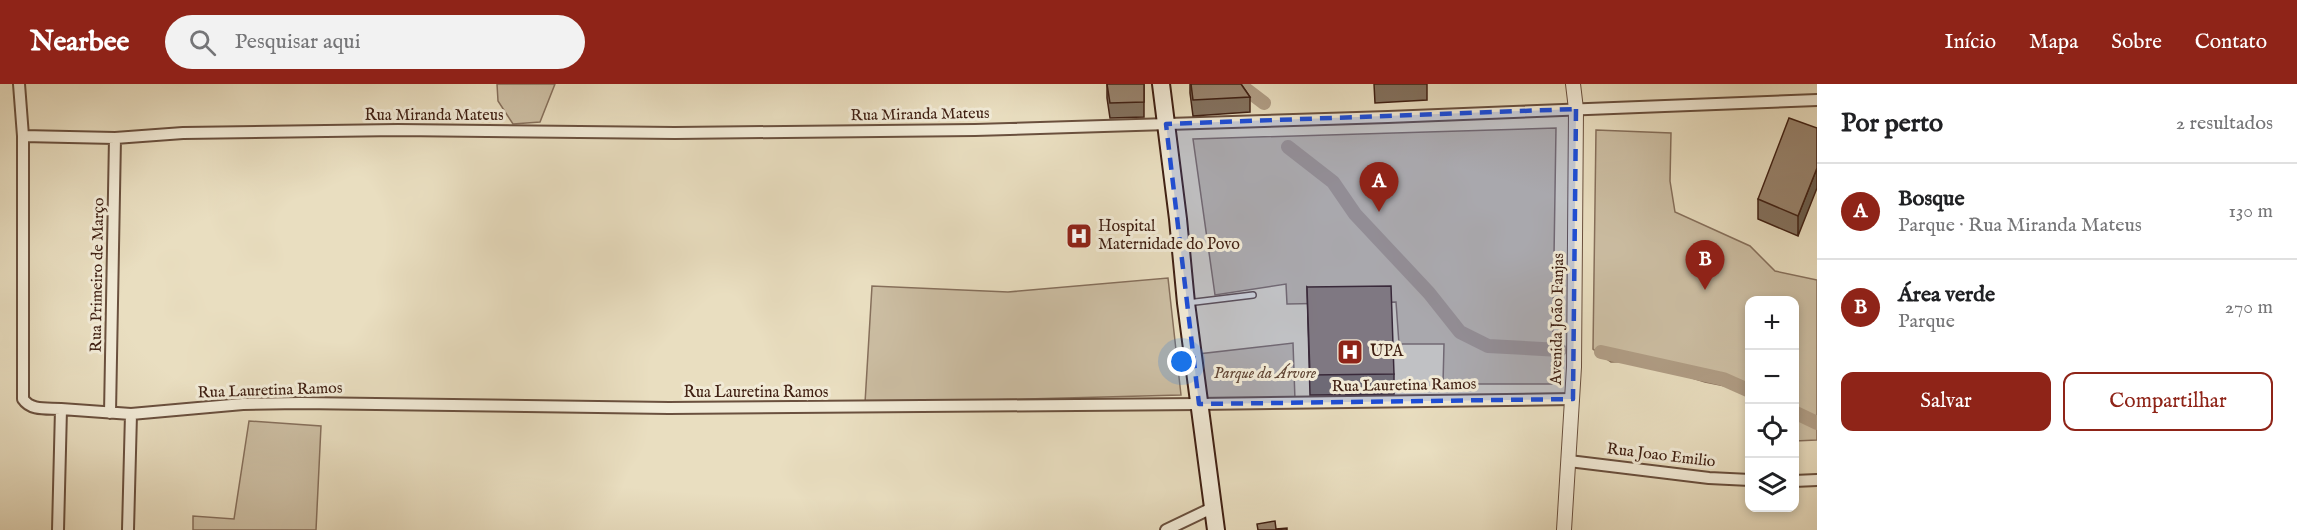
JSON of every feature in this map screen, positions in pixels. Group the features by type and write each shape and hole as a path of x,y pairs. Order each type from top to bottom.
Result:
{"main road":[{"path":"1161,84 1186,303 1216,530"}],"street":[{"name":"Rua Lauretina Ramos","path":"19,84 23,136 23,399 27,405 39,408 131,414 243,404 300,403 669,408 1573,399"},
{"name":"Avenida João Fanjas","path":"1564,530 1573,399 1576,109 1573,84"},
{"name":"Rua Miranda Mateus","path":"23,136 115,138 183,133 398,130 675,133 975,130 1817,100"},
{"name":"Rua Primeiro de Março","path":"110,413 115,138"},
{"path":"58,530 61,409"},
{"path":"128,530 131,414"},
{"name":"Rua Joao Emilio","path":"1569,461 1709,478 1745,480"},
{"path":"1799,481 1817,480"},
{"path":"1166,530 1212,508"}],"lane":[{"path":"1186,303 1253,295"}],"highlighted area":[{"path":"1576,109 1573,399 1199,404 1166,124"}],"green space":[{"path":"497,84 555,84 540,122 513,124 498,101"},
{"path":"1556,128 1552,384 1443,384 1444,344 1399,344 1396,302 1287,304 1286,284 1215,295 1193,139"},
{"path":"1596,130 1671,133 1670,181 1675,212 1750,246 1775,271 1817,280 1817,440 1799,441 1799,296 1745,296 1745,393 1740,389 1705,382 1638,361 1611,362 1593,349"},
{"path":"1168,278 1181,395 865,403 872,286 1008,292"},
{"name":"Parque da Árvore","path":"1293,343 1295,400 1204,403 1198,354"},
{"path":"249,421 321,426 316,530 193,530 193,516 234,519"}],"building":[{"path":"1107,84 1144,84 1144,102 1110,103"},
{"path":"1191,84 1241,84 1250,97 1193,100"},
{"path":"1789,118 1817,128 1817,168 1798,216 1758,199"},
{"name":"UPA","path":"1391,286 1394,374 1310,375 1307,287"},
{"path":"1275,521 1276,529 1287,528 1287,530 1258,530 1257,524"}],"waterway":[{"path":"1239,84 1264,103"},
{"path":"1288,147 1333,182 1355,214 1429,293 1460,332 1488,346 1560,350"},
{"path":"1601,352 1723,379 1745,389"},
{"path":"1799,414 1817,423"}],"place":[{"name":"Bosque","path":"1379,212"},
{"name":"Hospital Maternidade do Povo","path":"1079,236"},
{"name":"Área verde","path":"1705,290"},
{"name":"UPA","path":"1350,352"}]}
